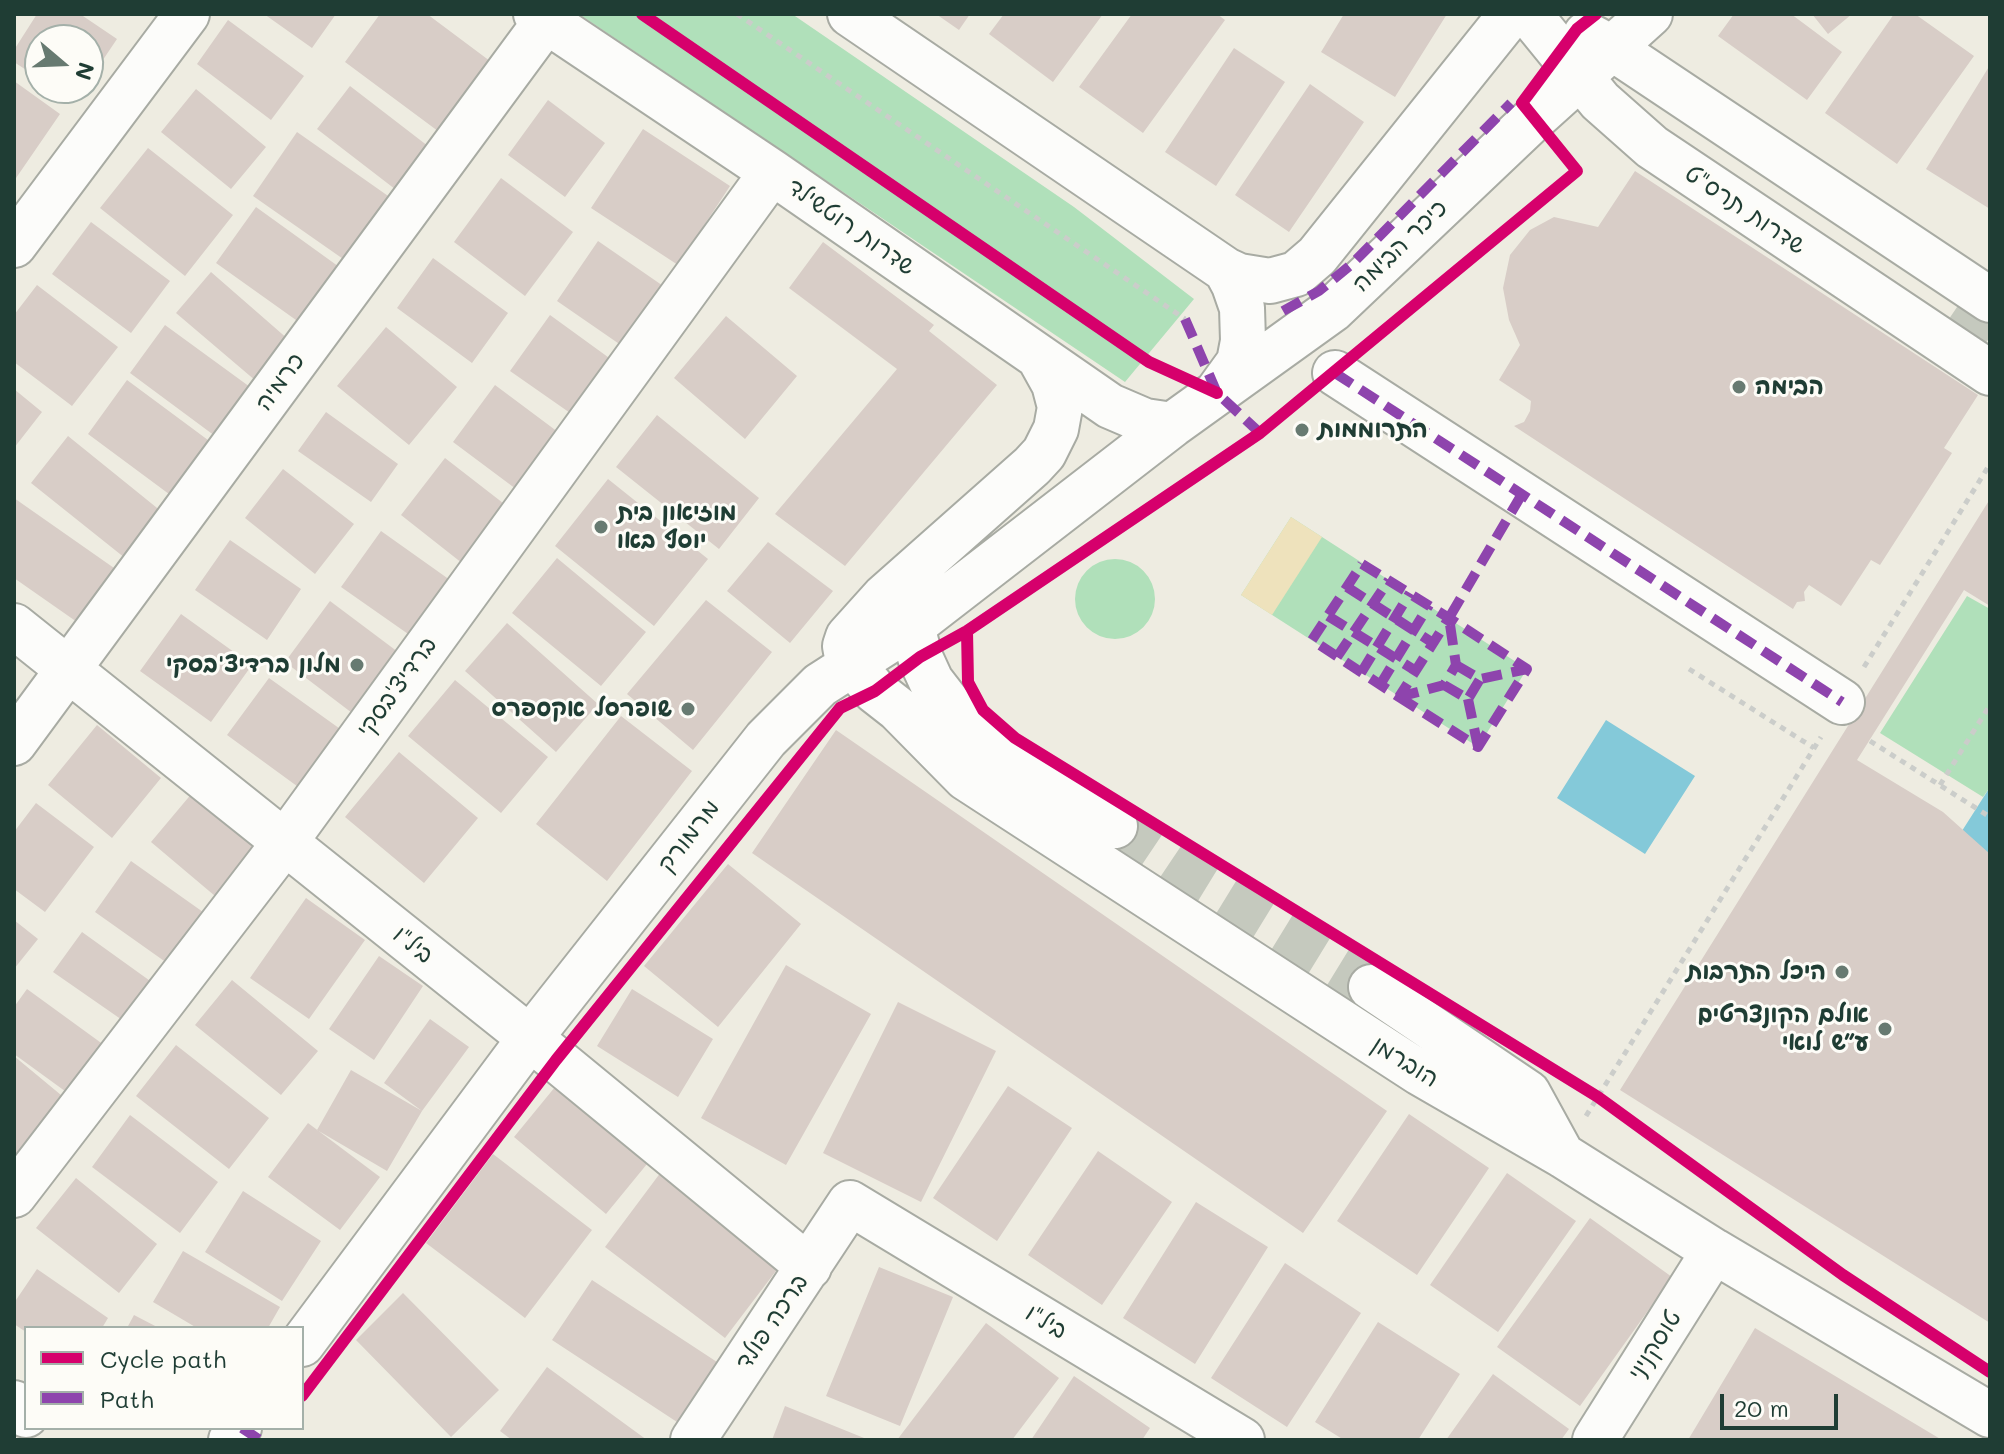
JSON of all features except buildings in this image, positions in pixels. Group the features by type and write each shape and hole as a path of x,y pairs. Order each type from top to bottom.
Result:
{"street":[{"path":"14,245 187,14"},
{"path":"850,14 1226,270 1239,276 1270,281 1296,274 1317,256 1511,14"},
{"name":"שדרות תרס\"ט","path":"1529,14 1582,46 1971,306"},
{"name":"כיכר הבימה","path":"1172,425 1332,310 1582,46 1650,14"},
{"name":"שדרות רוטשילד","path":"541,18 1124,413 1145,421 1172,425"},
{"name":"כרמיה","path":"14,743 541,18"},
{"name":"שדרות תרס\"ט","path":"1582,46 1609,109 1652,147 1990,373"},
{"name":"ברדיצ'בסקי","path":"14,1195 285,842 772,172"},
{"path":"1217,393 1239,362 1243,341 1242,308 1226,270"},
{"path":"852,666 845,646 860,621 1044,453 1056,429 1060,407 1054,384 1039,357"},
{"path":"1335,373 1842,702"},
{"name":"מרמורק","path":"304,1341 530,1038 766,739 820,685 912,626 1172,425"},
{"name":"ביל\"ו","path":"14,626 530,1038 809,1267"},
{"path":"912,626 920,657 931,681 987,746"},
{"name":"הוברמן","path":"852,666 966,778 1420,1073 1562,1155 1714,1251 1990,1415"},
{"path":"898,709 987,746 1115,826"},
{"path":"1371,987 1528,1093 1562,1155"},
{"name":"ביל\"ו","path":"850,1203 1242,1440"},
{"name":"ברכה פולד","path":"693,1440 850,1203"},
{"name":"טוסקניני","path":"1595,1440 1714,1251"}],"path":[{"path":"737,14 1185,319"},
{"path":"1614,1071 1990,464"},
{"path":"1689,669 1814,748"},
{"path":"1940,785 1990,705"},
{"path":"1870,741 1990,817"},
{"path":"1582,1088 1611,1107"}],"green space":[{"path":"579,14 792,14 1074,207 1194,299 1125,382"},
{"path":"1291,517 1527,669 1478,747 1241,595"},
{"path":"1107,559 1123,559 1137,566 1148,577 1155,591 1152,614 1137,632 1123,639 1107,639 1093,632 1082,621 1075,607 1075,591 1082,577 1093,566"},
{"path":"1967,596 1990,609 1990,787 1983,797 1880,733"}],"sand":[{"path":"1291,517 1322,537 1272,615 1241,595"}],"water":[{"path":"1606,720 1695,776 1645,854 1557,798"},
{"path":"1990,787 1990,869 1953,845"}],"tunnel":[{"path":"1953,313 1990,338"},
{"path":"1115,826 1185,873 1371,987"}],"marked path":[{"path":"1283,311 1319,291 1352,264 1511,103"},
{"path":"1185,319 1217,393 1260,433 1263,430"},
{"path":"1335,373 1842,702"},
{"path":"1399,697 1444,685 1456,665 1449,618 1522,494"},
{"path":"1362,564 1449,618 1399,697 1312,640 1362,564"},
{"path":"1337,657 1389,580"},
{"path":"1347,587 1433,643"},
{"path":"1361,673 1410,593"},
{"path":"1380,685 1429,605"},
{"path":"1328,616 1416,671"},
{"path":"1399,697 1478,747 1527,669 1449,618"},
{"path":"1456,665 1480,679 1527,669"},
{"path":"1444,685 1468,699 1480,679"},
{"path":"1468,699 1478,747"},
{"path":"245,1430 260,1440"}],"cycle path":[{"path":"642,14 1149,362 1217,393"},
{"path":"304,1393 556,1060 840,708 875,691 920,657 967,631 1260,433 1577,171 1522,103 1577,29 1596,14"},
{"path":"967,631 968,682 983,710 1015,738 1598,1097 1843,1275 1990,1372"}],"place":[{"name":"הבימה","path":"1739,387"},
{"name":"התרוממות","path":"1302,430"},
{"name":"מוזיאון בית יוסף באו","path":"601,527"},
{"name":"מלון ברדיצ'בסקי","path":"357,665"},
{"name":"שופרסל אקספרס","path":"688,709"},
{"name":"היכל התרבות","path":"1842,972"},
{"name":"אולם הקונצרטים ע״ש לואי","path":"1885,1029"}]}
